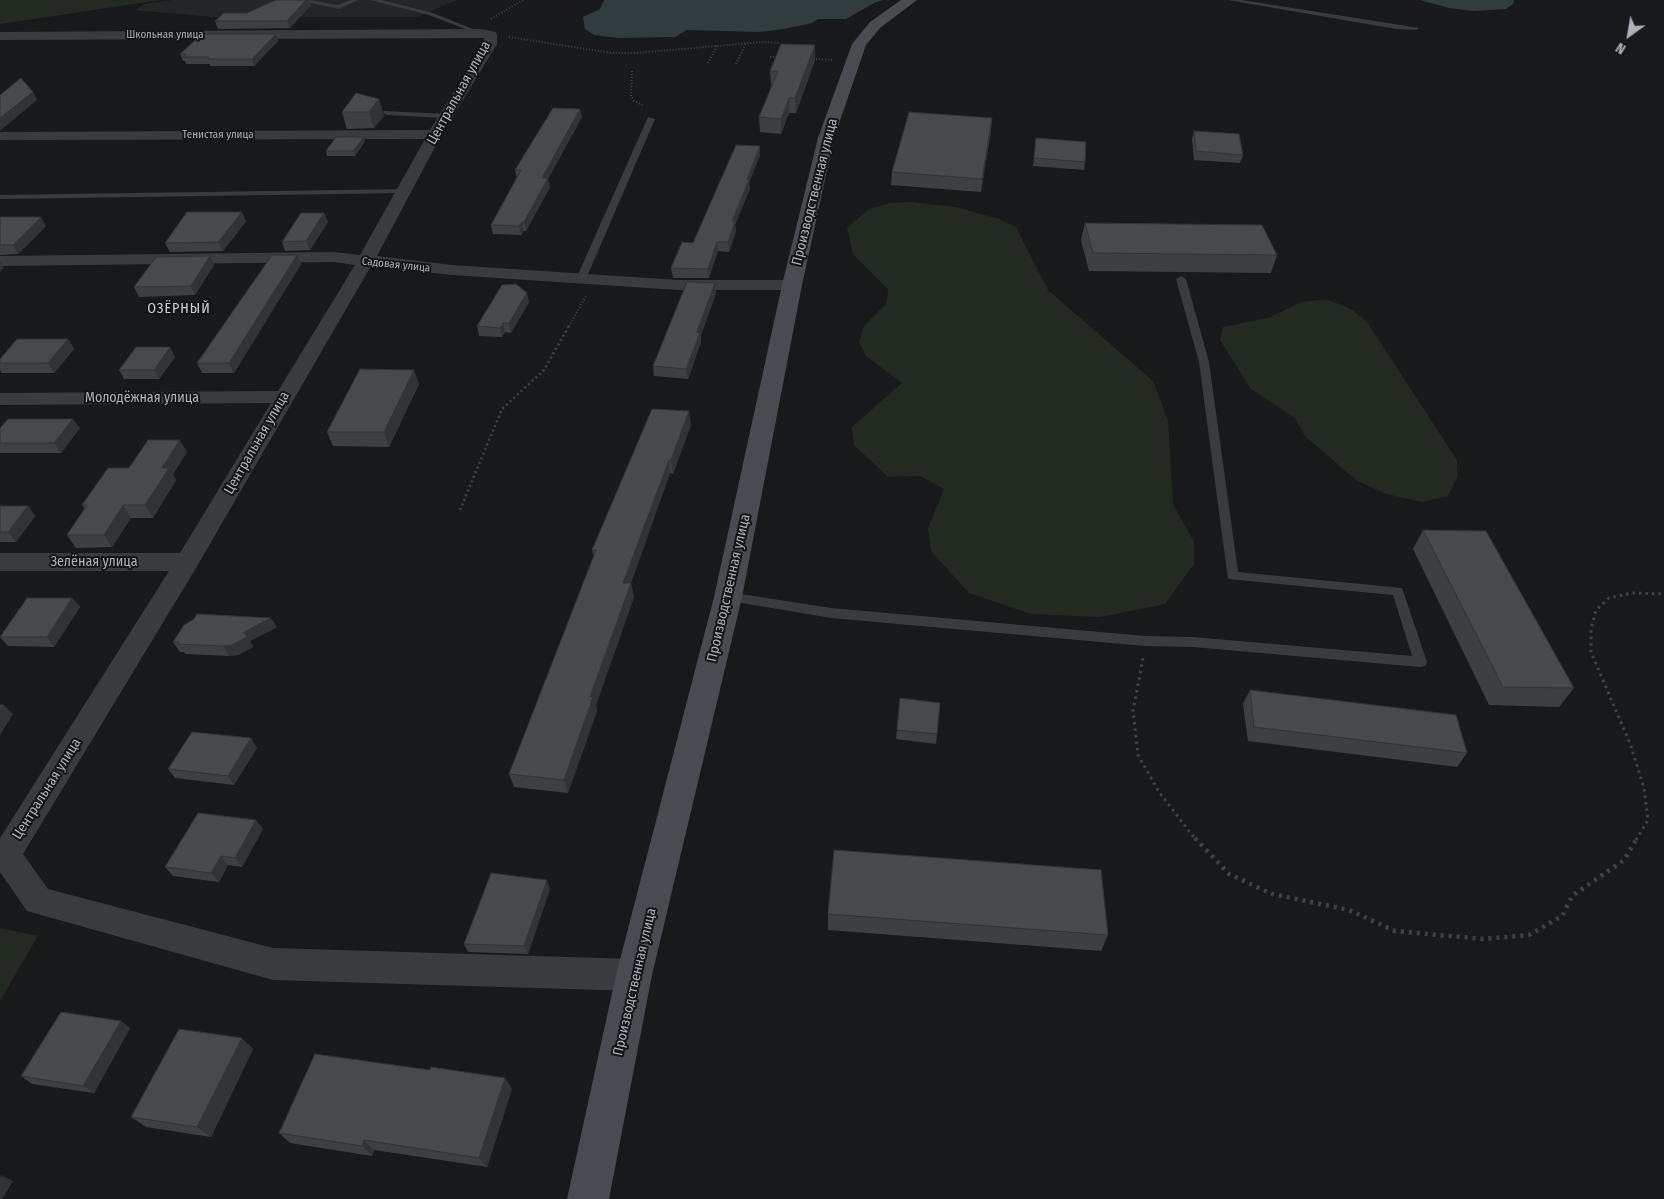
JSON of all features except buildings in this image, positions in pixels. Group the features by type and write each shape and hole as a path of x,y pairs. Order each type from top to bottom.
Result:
{"street":[{"name":"Производственная улица","path":"588,1199 634,976 728,597 792,285 826,138 859,44 868,32 910,0"},
{"name":"Школьная улица","path":"0,36 480,33"},
{"name":"Центральная улица","path":"3,854 188,562 365,262 441,125 490,44 492,35 480,33"},
{"name":"Тенистая улица","path":"0,136 441,125"},
{"name":"Садовая улица","path":"0,261 334,257 365,262 588,280 678,285 792,285"},
{"name":"Молодёжная улица","path":"0,399 284,397"},
{"name":"Зелёная улица","path":"0,562 188,562"},
{"path":"3,854 38,901 273,964 634,976"}],"lane":[{"path":"300,0 339,8 355,0"},
{"path":"373,0 431,14 480,33"},
{"path":"1231,0 1396,27 1416,28"},
{"path":"387,113 441,125"},
{"path":"588,280 651,119"},
{"path":"0,197 406,191"},
{"path":"728,597 830,614 1145,641 1193,642 1420,662 1398,591 1232,576 1204,362 1181,279"}],"path":[{"path":"480,33 496,14 523,0"},
{"path":"480,33 602,52 635,52 746,43 779,43"},
{"path":"736,64 746,43"},
{"path":"708,63 717,46"},
{"path":"770,56 788,58"},
{"path":"807,58 853,61"},
{"path":"632,71 631,96 634,101 652,112 651,119"},
{"path":"460,510 502,409 544,370 588,280"},
{"path":"1145,641 1140,681 1132,711 1138,755 1159,792 1194,838 1229,874 1272,894 1349,910 1394,930 1483,939 1529,935 1562,916 1572,896 1624,860 1648,820 1644,788 1631,746 1590,652 1591,629 1596,610 1610,598 1632,593 1664,594"}],"shaded area":[{"path":"0,0 161,0 0,24"},
{"path":"172,0 457,0 417,17 213,17 136,10 144,4"},
{"path":"604,0 883,0 846,19 818,19 812,23 783,29 760,32 687,30 675,37 618,38 594,35 585,29 583,17 600,9"},
{"path":"1420,0 1514,0 1513,4 1506,9 1473,11 1449,8"},
{"path":"911,202 956,207 999,219 1016,227 1048,290 1153,381 1168,420 1173,504 1194,542 1194,564 1165,604 1100,617 1031,614 969,593 931,551 928,528 944,489 920,476 888,477 854,445 852,427 902,383 866,356 859,342 864,326 887,303 888,289 853,254 847,228 869,209 889,203"},
{"path":"1326,299 1351,309 1367,322 1457,460 1457,478 1448,496 1422,502 1386,494 1356,480 1305,436 1295,418 1251,389 1220,340 1223,327 1268,318 1302,302"},
{"path":"0,928 38,936 0,1001"}],"district":[{"name":"ОЗЁРНЫЙ","path":"179,309"}]}
